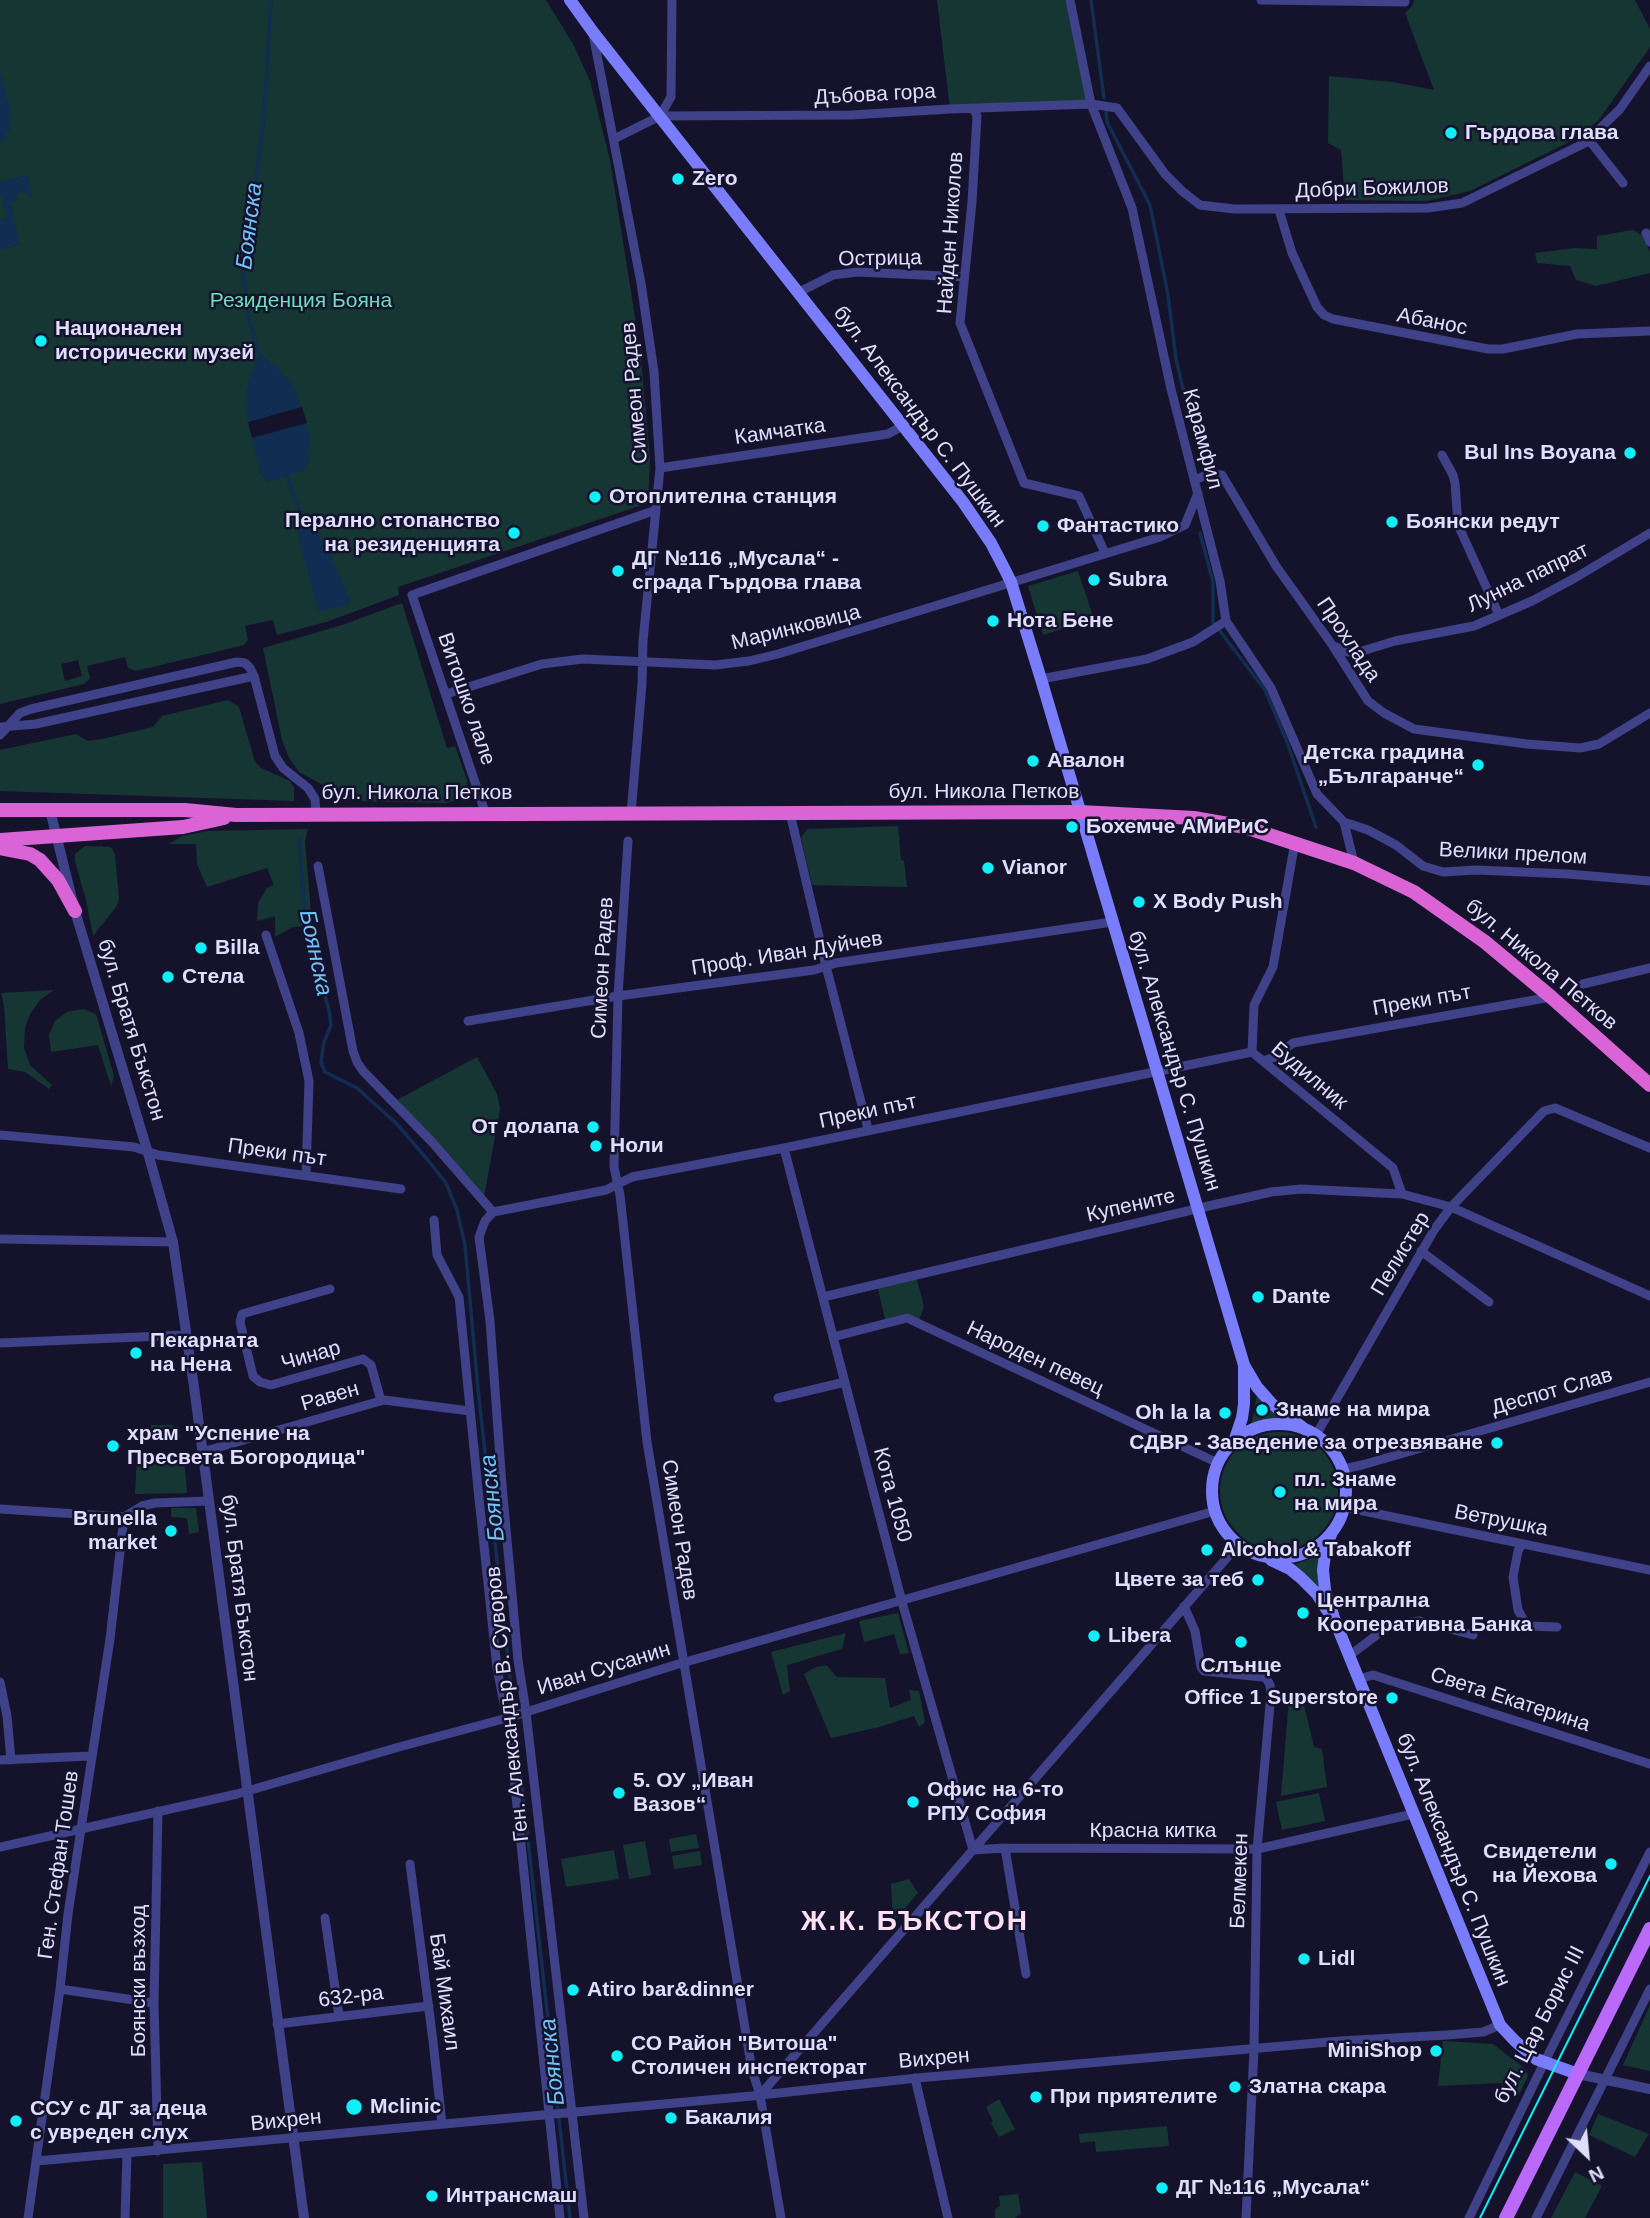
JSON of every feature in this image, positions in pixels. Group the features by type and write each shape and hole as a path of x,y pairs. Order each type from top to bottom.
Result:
{"highway":[{"name":"бул. Никола Петков","path":"0,810 185,810 236,816 1080,812 1194,818 1245,827 1296,842 1354,863 1414,892 1485,942 1650,1085"},
{"name":"бул. Никола Петков","path":"0,840 183,827 236,816"},
{"path":"0,848 22,852 40,860 58,880 75,911"}],"main road":[{"name":"бул. Александър С. Пушкин","path":"570,0 904,425 991,543 1011,582 1041,679 1244,1365 1257,1387 1272,1404 1311,1432"},
{"name":"бул. Александър С. Пушкин","path":"1233,1442 1242,1418 1244,1365"},
{"path":"1285,1424 1311,1432 1332,1450 1343,1469 1346,1488 1344,1507 1332,1532 1319,1545 1303,1554 1283,1558 1263,1556 1238,1545 1224,1530 1214,1511 1212,1492 1218,1463 1233,1442 1266,1425 1285,1424"},
{"name":"бул. Александър С. Пушкин","path":"1332,1532 1326,1547 1323,1570 1325,1590 1335,1622 1500,2025 1520,2046 1544,2063 1578,2074"},
{"name":"бул. Александър С. Пушкин","path":"1263,1556 1290,1569 1301,1578 1317,1594 1335,1622"},
{"path":"1506,2218 1650,1929"}],"street":[{"path":"614,139 660,116 671,97 672,0"},
{"name":"Карамфил","path":"1070,0 1091,104 1132,208 1171,389 1220,581 1226,621 1271,688 1317,794 1344,822"},
{"path":"1261,0 1405,1"},
{"name":"Симеон Радев","path":"593,32 641,283 654,372 660,468 643,641 631,814"},
{"name":"Добри Божилов","path":"1091,104 1117,108 1165,174 1200,205 1234,209 1428,208 1462,203 1589,140 1620,109 1648,71"},
{"name":"Дъбова гора","path":"660,116 851,115 1091,104"},
{"name":"Найден Николов","path":"973,108 977,116 972,202 960,323 1024,483 1079,496 1105,553"},
{"path":"1589,140 1623,183"},
{"name":"Абанос","path":"1279,209 1293,253 1312,298 1324,314 1333,319 1488,349 1503,349 1577,334 1650,331"},
{"path":"1646,233 1650,243"},
{"name":"Острица","path":"799,292 833,275 858,272 964,277"},
{"name":"Камчатка","path":"660,468 888,434 904,425"},
{"path":"1442,455 1455,483 1458,525 1499,615"},
{"name":"Прохлада","path":"1195,480 1208,474 1222,475 1276,566 1368,701 1414,729 1580,748 1599,744 1650,713"},
{"path":"1185,525 1198,492"},
{"name":"Витошко лале","path":"486,815 412,594 656,510"},
{"name":"Маринковица","path":"446,694 542,664 583,659 715,665 748,661 841,636 1160,537 1204,519"},
{"name":"Лунна папрат","path":"1333,646 1348,652 1359,652 1420,635 1474,626 1575,579 1650,533"},
{"path":"1041,679 1147,659 1193,642 1226,621"},
{"path":"0,735 4,727 20,713 31,709 237,662 245,663 254,676 275,756 283,768 308,788 315,799 316,814"},
{"path":"4,727 36,724 254,676"},
{"path":"161,679 155,688 164,696"},
{"name":"бул. Братя Бъкстон","path":"50,810 75,911 173,1242 303,2218"},
{"path":"790,813 868,1129"},
{"path":"1344,822 1354,863"},
{"name":"Велики прелом","path":"1344,822 1396,845 1423,866 1443,872 1476,870 1568,874 1650,881"},
{"name":"Симеон Радев","path":"628,841 618,996 614,1167 647,1442 752,2070 760,2095 781,2218"},
{"name":"Будилник","path":"1296,842 1273,967 1254,1005 1252,1052 1393,1168 1402,1194"},
{"path":"318,866 357,1062 493,1212"},
{"name":"Проф. Иван Дуйчев","path":"468,1021 1112,922"},
{"path":"267,935 299,1033 309,1081 306,1175"},
{"path":"1583,984 1650,968"},
{"name":"Преки път","path":"1263,1061 1275,1057 1293,1043 1551,997"},
{"name":"Преки път","path":"493,1212 606,1190 632,1177 1252,1052"},
{"name":"Пелистер","path":"1311,1432 1434,1230 1451,1208 1544,1111 1555,1108 1650,1148"},
{"name":"Преки път","path":"0,1135 134,1147 148,1153 401,1189"},
{"name":"Кота 1050","path":"784,1148 902,1602 973,1850"},
{"name":"Купените","path":"823,1297 1271,1192 1301,1189 1402,1194 1451,1208"},
{"path":"1451,1208 1650,1296"},
{"name":"Ген. Александър В. Суворов","path":"493,1212 485,1221 479,1237 490,1321 518,1660 584,2218"},
{"name":"Ген. Александър В. Суворов","path":"434,1220 437,1255 459,1297 498,1668 507,1718 551,2114 560,2218"},
{"path":"0,1240 173,1242"},
{"path":"1421,1251 1489,1303"},
{"name":"Чинар","path":"330,1290 242,1314 240,1322 253,1376 260,1382 271,1385 363,1359 371,1365 381,1401"},
{"name":"Народен певец","path":"833,1337 907,1318 1218,1463"},
{"path":"0,1343 185,1335"},
{"path":"778,1398 845,1381"},
{"name":"Деспот Слав","path":"1343,1469 1650,1382"},
{"name":"Равен","path":"202,1452 384,1400 470,1411"},
{"path":"0,1509 124,1517 142,1506 155,1503 208,1501"},
{"name":"Ветрушка","path":"1344,1507 1650,1570"},
{"name":"Иван Сусанин","path":"0,1847 247,1791 507,1718 683,1664 1214,1511"},
{"name":"Ген. Стефан Тошев","path":"28,2218 68,1914 110,1639 124,1517"},
{"path":"1522,1544 1513,1577 1518,1610 1527,1626 1557,1627"},
{"path":"760,2095 1238,1545"},
{"name":"Белмекен","path":"1184,1606 1195,1631 1199,1659 1204,1671 1262,1677 1266,1678 1270,1685 1271,1700 1257,1849 1254,2049 1246,2218"},
{"path":"1349,1656 1395,1624 1420,1621 1473,1635"},
{"name":"Света Екатерина","path":"1359,1679 1373,1675 1650,1764"},
{"path":"0,1682 7,1716 11,1760"},
{"path":"0,1760 91,1756"},
{"name":"Боянски възход","path":"158,1811 154,2003 158,2151"},
{"name":"Красна китка","path":"973,1850 1257,1849 1413,1814"},
{"path":"1005,1848 1026,1974"},
{"name":"бул. Цар Борис III","path":"1469,2218 1650,1852"},
{"name":"Бай Михаил","path":"410,1864 442,2124"},
{"path":"325,1918 339,2016"},
{"path":"60,1989 154,2003"},
{"path":"1536,2218 1650,1989"},
{"name":"632-ра","path":"277,2024 429,2006"},
{"name":"Вихрен","path":"37,2161 760,2095 915,2078 1340,2041 1476,2033 1500,2025"},
{"path":"1578,2074 1650,2089"},
{"path":"915,2078 948,2218"},
{"path":"125,2218 127,2154"}],"green space":[{"name":"Резиденция Бояна","path":"0,0 546,0 573,44 590,81 610,160 640,349 650,458 648,503 398,587 399,595 329,621 277,635 273,620 245,626 248,640 244,645 136,671 128,668 125,657 87,666 90,678 84,684 0,704","holes":["78,660 82,676 65,681 61,664"]},
{"path":"937,0 1070,0 1091,104 950,109"},
{"path":"1414,0 1635,0 1650,29 1650,47 1598,121 1567,143 1470,191 1427,201 1345,200 1341,150 1328,143 1329,76 1393,82 1434,90 1405,13"},
{"path":"1633,230 1642,235 1650,252 1650,273 1596,286 1576,280 1570,266 1537,263 1535,253 1575,248 1597,249 1597,236"},
{"path":"1078,571 1094,619 1043,635 1028,586"},
{"path":"402,603 447,748 455,746 467,780 468,797 446,803 352,801 299,772 289,758 282,740 263,648 342,625"},
{"path":"228,700 239,707 255,762 261,768 290,781 294,788 294,801 0,791 0,750 76,734 88,741 102,739 153,727 162,716"},
{"path":"898,826 907,887 812,885 801,838 807,829"},
{"path":"308,829 305,841 312,925 293,927 275,937 275,916 257,921 258,903 267,888 274,885 267,868 207,887 197,864 196,844 169,844 182,836 208,831"},
{"path":"85,846 111,847 115,854 119,899 116,907 93,936 75,861 75,854"},
{"path":"54,990 40,1000 30,1014 25,1028 24,1048 30,1065 52,1085 49,1089 25,1072 8,1069 1,993"},
{"path":"83,1009 96,1014 114,1076 111,1086 98,1045 51,1052 49,1035 55,1021 67,1012"},
{"path":"477,1057 497,1094 500,1109 484,1197 395,1101"},
{"path":"916,1276 924,1306 918,1323 907,1318 886,1323 877,1285"},
{"path":"1257,1395 1284,1419 1268,1420 1251,1427"},
{"path":"151,1425 179,1428 181,1438 152,1439"},
{"path":"1279,1432 1302,1436 1321,1449 1334,1468 1338,1491 1334,1514 1321,1533 1302,1546 1279,1550 1256,1546 1237,1533 1224,1514 1220,1491 1224,1468 1237,1449 1256,1436"},
{"path":"137,1457 184,1457 187,1493 135,1494"},
{"path":"171,1508 196,1508 199,1532 189,1534 187,1518 171,1517"},
{"path":"1321,1554 1321,1590 1291,1566"},
{"path":"898,1613 909,1653 900,1654 894,1634 864,1642 859,1621"},
{"path":"846,1633 842,1649 787,1665 790,1691 783,1695 771,1652"},
{"path":"826,1665 837,1677 885,1678 890,1708 911,1700 909,1690 919,1691 925,1722 919,1727 914,1716 831,1738 804,1674"},
{"path":"1302,1697 1314,1747 1322,1749 1327,1787 1281,1796 1289,1698"},
{"path":"1319,1793 1325,1821 1282,1830 1276,1802"},
{"path":"696,1834 699,1848 671,1852 669,1839"},
{"path":"645,1841 651,1875 629,1879 623,1845"},
{"path":"614,1850 619,1879 566,1887 561,1859"},
{"path":"700,1851 702,1865 674,1869 672,1856"},
{"path":"909,1879 918,1893 893,1922 891,1884"},
{"path":"1650,2005 1650,2071 1623,2065"},
{"path":"1443,2041 1493,2044 1525,2069 1528,2076 1518,2096 1502,2083 1438,2086"},
{"path":"999,2099 1015,2129 999,2137 986,2107"},
{"path":"1598,2114 1649,2134 1635,2157 1589,2135"},
{"path":"1167,2126 1169,2146 1096,2152 1095,2141 1080,2143 1079,2134"},
{"path":"202,2162 207,2218 163,2218 163,2164"},
{"path":"1575,2172 1602,2186 1585,2218 1551,2218"},
{"path":"1018,2194 1021,2213 1015,2218 995,2218 995,2209 1000,2206 999,2196"}],"water":[{"path":"0,72 12,119 9,120 10,132 5,133 6,140 0,141"},
{"path":"27,175 32,196 28,197 26,192 16,195 17,201 10,203 20,245 0,250 0,220 7,217 0,196 0,181"},
{"path":"259,354 276,366 295,388 310,438 309,460 305,470 269,482 263,478 260,471 248,422 246,401 249,378"},
{"path":"299,510 330,553 351,603 318,612 300,545"}],"pier":[{"path":"302,407 307,423 252,438 248,422"}],"waterway":[{"name":"Боянска","path":"260,358 248,315 243,274 264,117 271,0"},
{"path":"1091,0 1104,98"},
{"path":"1106,111 1107,122 1150,205 1168,295 1176,359 1190,418"},
{"name":"Боянска","path":"286,474 300,513"},
{"path":"1200,533 1213,582 1213,622 1265,690 1287,742 1316,827"},
{"name":"Боянска","path":"299,839 306,930 331,1025 324,1042 321,1062 325,1072 357,1088 397,1124 427,1159 446,1183 457,1210 465,1245 478,1389 570,2218"}],"tram line":[{"path":"1480,2218 1650,1876"}],"place":[{"name":"Гърдова глава","path":"1451,133"},
{"name":"Zero","path":"678,179"},
{"name":"Национален исторически музей","path":"41,341"},
{"name":"Bul Ins Boyana","path":"1630,453"},
{"name":"Отоплителна станция","path":"595,497"},
{"name":"Боянски редут","path":"1392,522"},
{"name":"Фантастико","path":"1043,526"},
{"name":"Перално стопанство на резиденцията","path":"514,533"},
{"name":"ДГ №116 „Мусала“ - сграда Гърдова глава","path":"618,571"},
{"name":"Subra","path":"1094,580"},
{"name":"Нота Бене","path":"993,621"},
{"name":"Авалон","path":"1033,761"},
{"name":"Детска градина „Българанче“","path":"1478,765"},
{"name":"Бохемче АМиРиС","path":"1072,827"},
{"name":"Vianor","path":"988,868"},
{"name":"X Body Push","path":"1139,902"},
{"name":"Billa","path":"201,948"},
{"name":"Стела","path":"168,977"},
{"name":"От долапа","path":"593,1127"},
{"name":"Ноли","path":"596,1146"},
{"name":"Dante","path":"1258,1297"},
{"name":"Пекарната на Нена","path":"136,1353"},
{"name":"Знаме на мира","path":"1262,1410"},
{"name":"Oh la la","path":"1225,1413"},
{"name":"СДВР - Заведение за отрезвяване","path":"1497,1443"},
{"name":"храм \"Успение на Пресвета Богородица\"","path":"113,1446"},
{"name":"пл. Знаме на мира","path":"1280,1492"},
{"name":"Brunella market","path":"171,1531"},
{"name":"Alcohol & Tabakoff","path":"1207,1550"},
{"name":"Цвете за теб","path":"1258,1580"},
{"name":"Централна Кооперативна Банка","path":"1303,1613"},
{"name":"Libera","path":"1094,1636"},
{"name":"Слънце","path":"1241,1642"},
{"name":"Office 1 Superstore","path":"1392,1698"},
{"name":"5. ОУ „Иван Вазов“","path":"619,1793"},
{"name":"Офис на 6-то РПУ София","path":"913,1802"},
{"name":"Свидетели на Йехова","path":"1611,1864"},
{"name":"Lidl","path":"1304,1959"},
{"name":"Atiro bar&dinner","path":"573,1990"},
{"name":"MiniShop","path":"1436,2051"},
{"name":"СО Район \"Витоша\" Столичен инспекторат","path":"617,2056"},
{"name":"Златна скара","path":"1235,2087"},
{"name":"При приятелите","path":"1036,2097"},
{"name":"Mclinic","path":"354,2107"},
{"name":"Бакалия","path":"671,2118"},
{"name":"ССУ с ДГ за деца с увреден слух","path":"16,2121"},
{"name":"ДГ №116 „Мусала“","path":"1162,2188"},
{"name":"Интрансмаш","path":"432,2196"}],"district":[{"name":"Ж.К. БЪКСТОН","path":"915,1922"}]}
